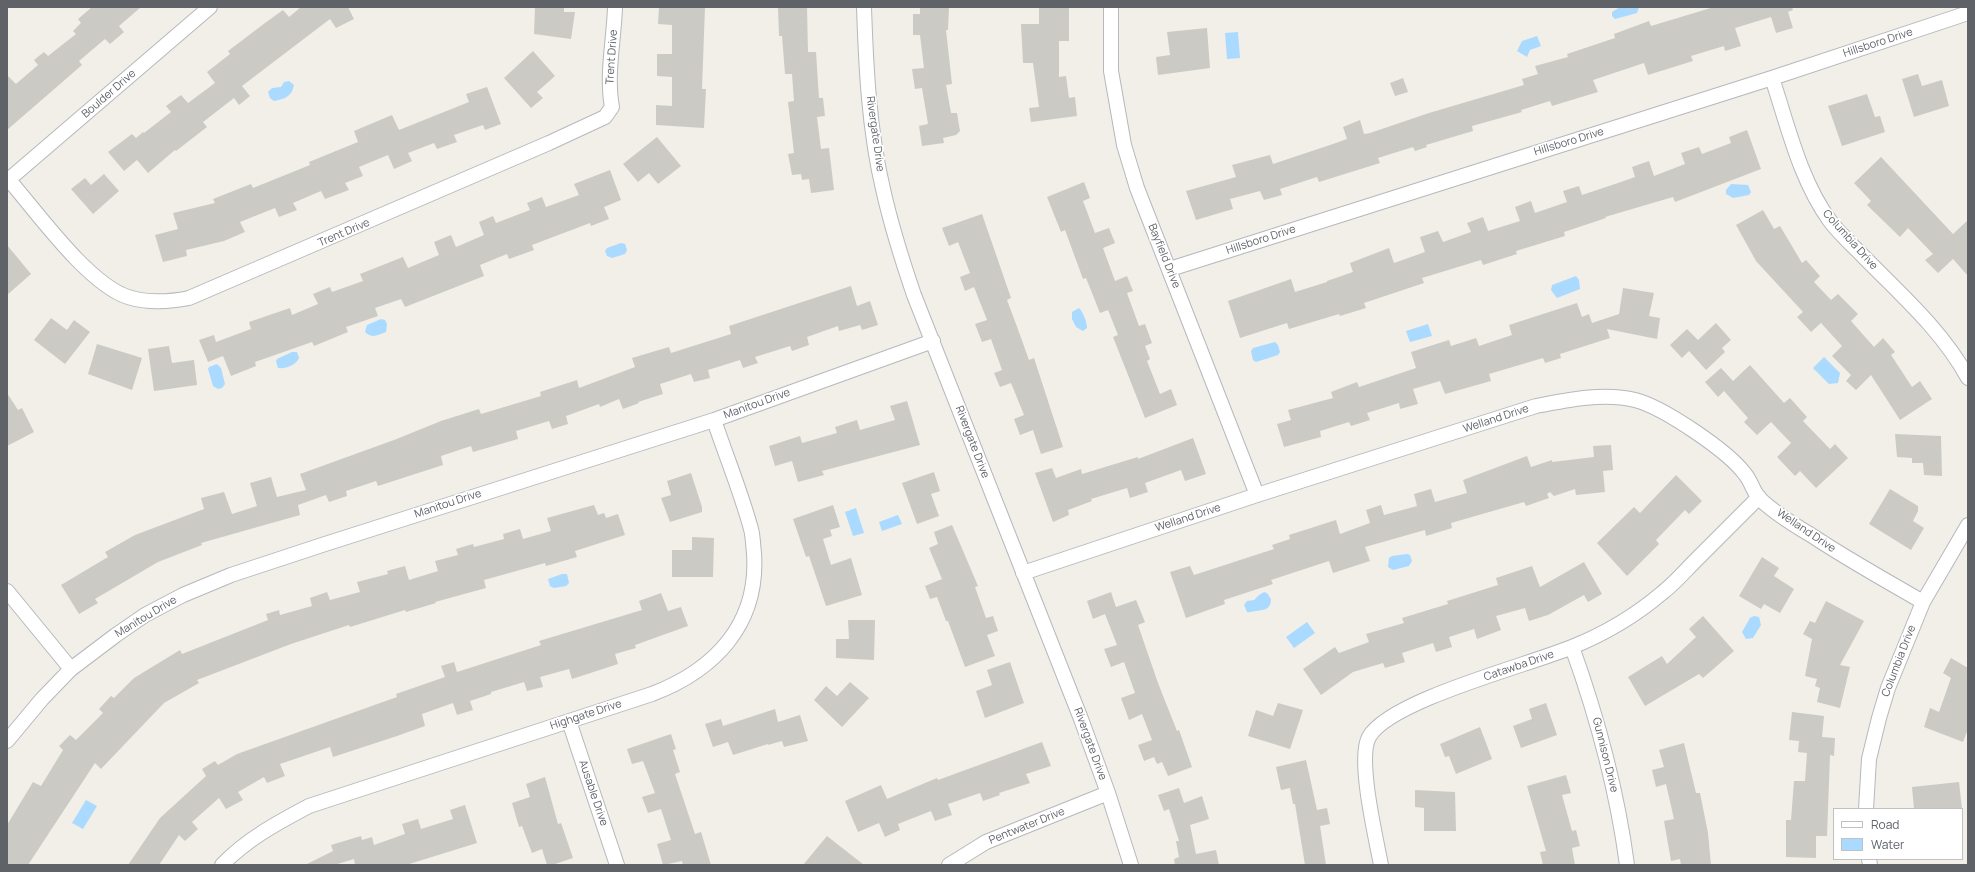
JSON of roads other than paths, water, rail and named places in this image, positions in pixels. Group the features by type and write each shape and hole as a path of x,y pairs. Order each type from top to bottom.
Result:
{"street":[{"name":"Boulder Drive","path":"8,180 210,7"},
{"name":"Trent Drive","path":"8,180 66,247 105,285 128,297 151,301 173,301 189,298 550,143 605,117 612,107 610,96 615,7"},
{"name":"Rivergate Drive","path":"864,7 870,108 882,188 896,242 914,295 1108,793 1131,865"},
{"name":"Bayfield Drive","path":"1111,7 1111,71 1124,145 1138,188 1257,495"},
{"name":"Hillsboro Drive","path":"1170,269 1772,78 1968,13"},
{"name":"Columbia Drive","path":"1772,78 1803,172 1818,203 1831,222 1941,338 1960,364 1968,378"},
{"name":"Manitou Drive","path":"7,741 72,669 145,615 183,594 231,575 714,420 933,341"},
{"name":"Welland Drive","path":"1023,573 1257,495 1536,406 1591,398 1635,400 1671,417 1698,434 1745,474 1759,497 1794,525 1840,554 1923,602"},
{"name":"Highgate Drive","path":"222,865 235,852 257,835 309,806 675,685 705,666 725,646 738,626 754,583 755,566 752,530 714,420"},
{"name":"Catawba Drive","path":"1381,865 1365,774 1368,738 1379,724 1397,713 1439,694 1572,648 1613,628 1634,615 1663,593 1759,497"},
{"name":"Columbia Drive","path":"1866,808 1870,759 1879,718 1888,688 1923,602 1968,525"},
{"path":"7,591 72,669"},
{"name":"Gunnison Drive","path":"1572,648 1591,700 1604,751 1627,865"},
{"name":"Ausable Drive","path":"569,721 617,865"},
{"name":"Pentwater Drive","path":"949,865 986,842 1108,793"}],"water":[{"path":"1620,7 1639,7 1637,13 1615,19 1612,16 1612,12"},
{"path":"1238,32 1240,58 1227,59 1225,33"},
{"path":"1537,36 1541,46 1530,50 1527,57 1517,51 1522,41"},
{"path":"289,81 294,85 289,95 274,101 270,98 268,92 272,88 281,87 284,82"},
{"path":"1731,184 1748,185 1751,192 1749,195 1733,198 1726,194 1726,190"},
{"path":"621,243 625,244 627,250 625,254 612,258 607,256 605,251 607,248"},
{"path":"1576,276 1579,280 1580,289 1557,298 1551,290 1552,285"},
{"path":"1079,308 1086,320 1087,328 1083,331 1076,327 1072,319 1072,312"},
{"path":"381,319 385,320 387,324 386,332 373,336 365,332 367,325"},
{"path":"1428,324 1432,336 1410,342 1406,331"},
{"path":"1275,342 1278,345 1280,352 1278,355 1256,362 1253,360 1251,351 1253,348"},
{"path":"292,352 297,352 299,358 296,363 284,368 278,368 276,361 277,359"},
{"path":"1824,357 1840,373 1838,383 1829,384 1813,368"},
{"path":"217,364 221,368 225,384 222,388 218,389 213,386 208,369 209,367"},
{"path":"856,508 864,533 853,536 845,512"},
{"path":"898,515 902,524 882,531 879,522"},
{"path":"1410,555 1412,561 1409,566 1393,570 1388,567 1389,558 1392,556"},
{"path":"562,574 567,574 569,583 566,586 554,588 550,586 548,579"},
{"path":"1264,592 1267,593 1271,599 1269,607 1262,610 1247,612 1244,605 1247,601 1254,600"},
{"path":"1754,616 1759,617 1761,625 1753,638 1746,639 1742,632 1750,618"},
{"path":"1307,622 1315,633 1294,648 1286,637"},
{"path":"86,800 97,806 83,829 72,823"}]}
